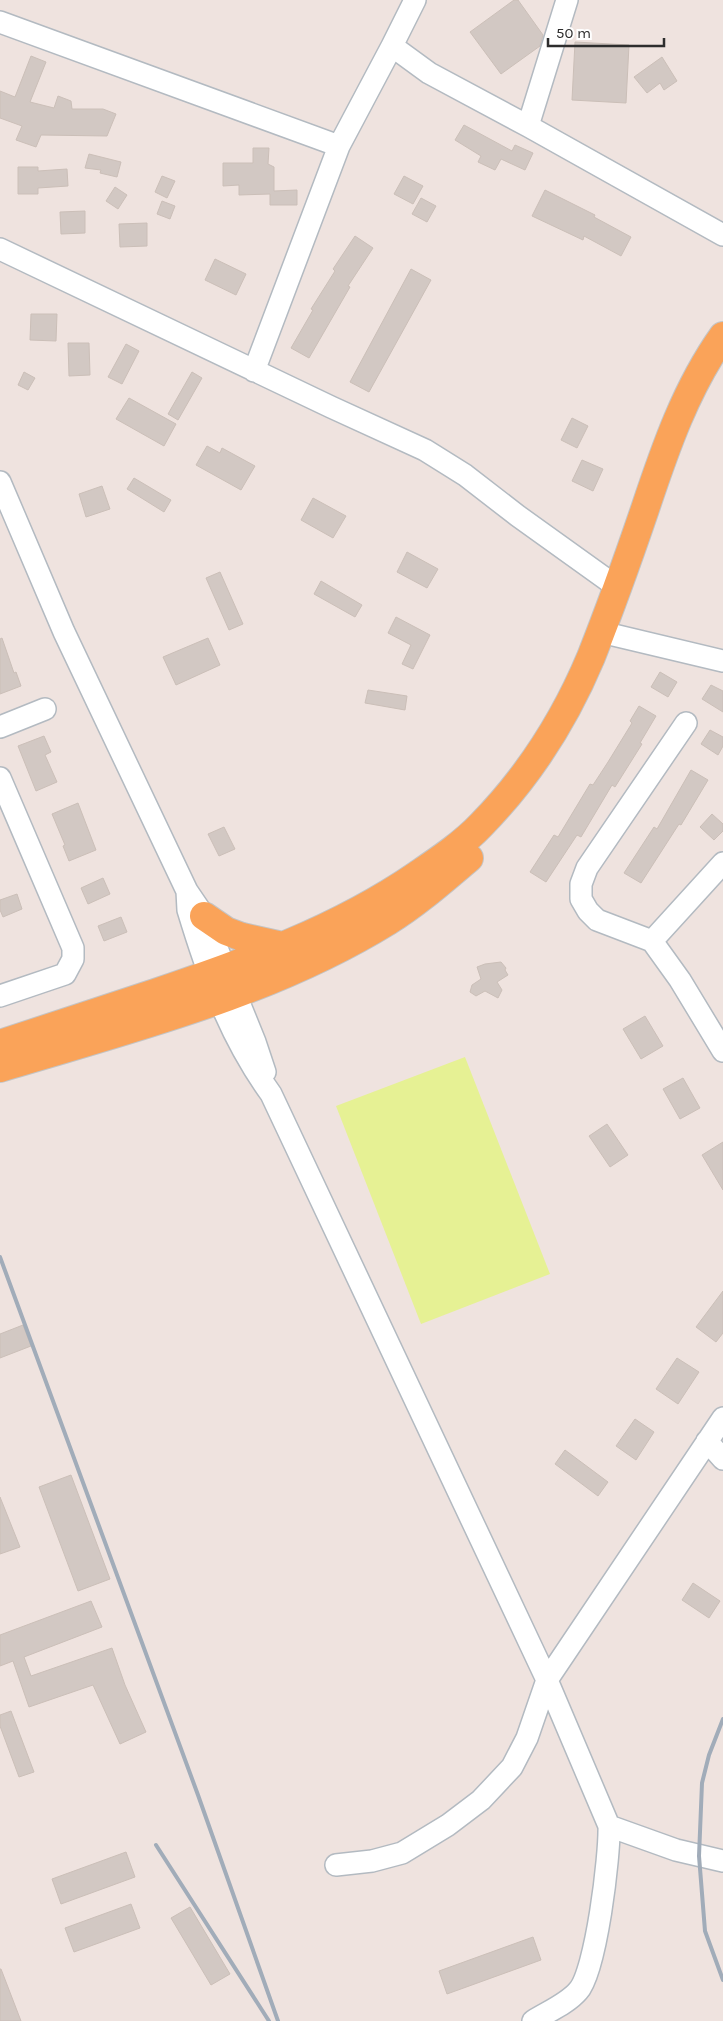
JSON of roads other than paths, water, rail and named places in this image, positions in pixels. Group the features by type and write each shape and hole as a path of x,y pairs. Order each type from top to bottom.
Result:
{"main road":[{"path":"0,1068 227,997 345,945 389,920 441,882 486,843 527,798 558,757 609,661 610,635 617,587 664,454 687,397 723,336"},
{"path":"0,1044 217,972 336,924 389,895 440,860 480,827 510,793 548,741 610,635 686,446 723,370"},
{"path":"204,916 226,931 242,937 282,946"}],"street":[{"path":"254,371 339,146 415,0"},
{"path":"528,126 566,0"},
{"path":"0,22 339,146"},
{"path":"392,46 429,73 723,235"},
{"path":"0,249 254,371 425,450 465,475 518,516 617,587"},
{"path":"0,482 64,632 187,891 204,916 217,972"},
{"path":"610,635 723,661"},
{"path":"0,727 45,709"},
{"path":"686,723 587,868 581,884 581,899 588,911 597,920 652,941 719,1038"},
{"path":"0,778 74,948 73,959 65,974 0,996"},
{"path":"652,941 723,863"},
{"path":"187,891 188,910 227,997 263,1063 271,1094 547,1680 609,1826 610,1843 599,1922 586,1973 579,1991 533,2021"},
{"path":"336,1866 372,1861 402,1853 448,1825 481,1800 512,1768 527,1738 547,1680 723,1418"},
{"path":"707,1441 723,1459"},
{"path":"609,1826 676,1850 723,1861"}],"railway":[{"path":"0,1257 198,1795 278,2021"},
{"path":"723,1719 709,1755 702,1783 699,1856 705,1931 723,1980"},
{"path":"156,1845 269,2021"}]}
